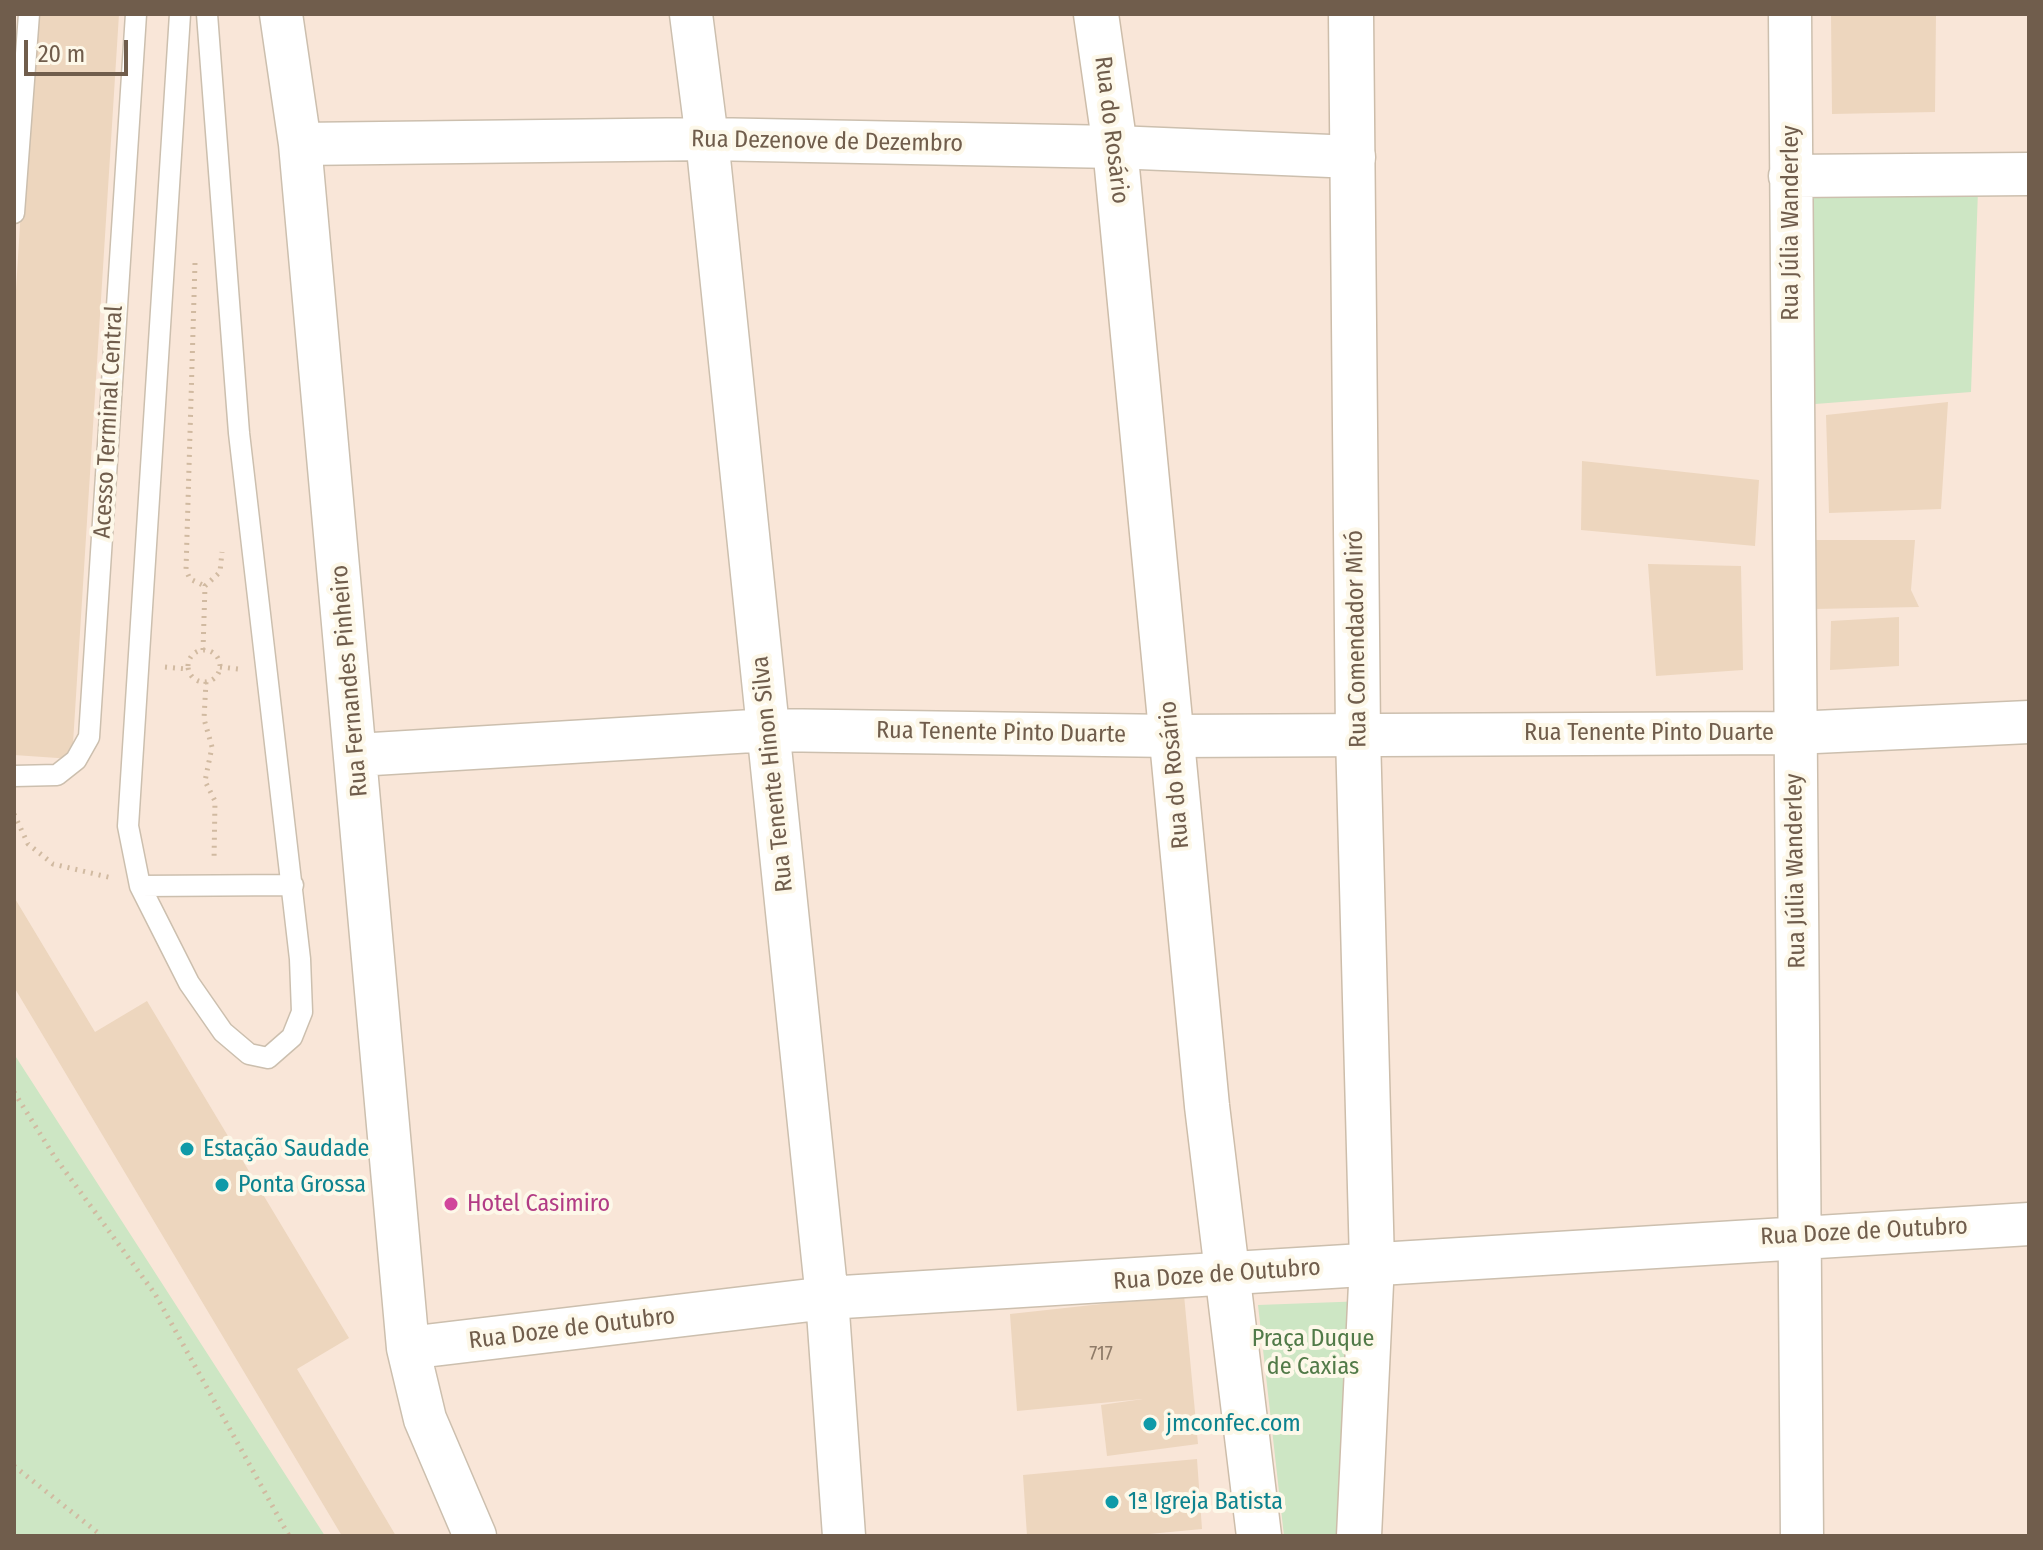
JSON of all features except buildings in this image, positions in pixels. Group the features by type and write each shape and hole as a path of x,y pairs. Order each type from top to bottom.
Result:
{"main road":[{"name":"Rua do Rosário","path":"1096,14 1115,147 1207,1106 1259,1536"},
{"name":"Rua Comendador Miró","path":"1351,14 1358,735 1372,1263"},
{"path":"1359,1536 1372,1263"}],"street":[{"name":"Rua Fernandes Pinheiro","path":"281,14 300,144 408,1348 425,1419 475,1536"},
{"name":"Rua Tenente Hinon Silva","path":"691,14 707,139 827,1298 844,1536"},
{"name":"Rua Júlia Wanderley","path":"1790,14 1802,1536"},
{"name":"Rua Dezenove de Dezembro","path":"300,144 707,139 1115,147 1354,157"},
{"path":"1790,176 2029,174"},
{"name":"Rua Tenente Pinto Duarte","path":"357,755 769,730 1171,736 1794,733 2029,722"},
{"name":"Rua Doze de Outubro","path":"408,1348 827,1298 1228,1275 1800,1235 2029,1224"}],"lane":[{"path":"14,213 29,14"},
{"name":"Acesso Terminal Central","path":"14,776 57,775 76,760 89,737 136,14"},
{"path":"180,14 128,826 140,886 189,983 223,1032 249,1054 268,1058 292,1037 302,1012 293,885 239,433 207,14"},
{"path":"140,886 293,885"}],"path":[{"path":"195,258 186,570 190,579 205,586 203,650"},
{"path":"203,650 216,654 220,664 219,674 206,682 192,678 187,669 189,659 203,650"},
{"path":"206,682 204,719 212,747 205,781 216,813 212,829 216,886"},
{"path":"14,814 28,844 53,864 140,886"},
{"path":"14,1092 54,1156 155,1294 289,1536"},
{"path":"14,1466 102,1536"}],"shaded area":[{"path":"14,14 2029,14 2029,1536 14,1536"}],"green space":[{"path":"1978,190 1971,392 1815,404 1808,191"},
{"path":"14,1054 325,1536 14,1536"},
{"name":"Praça Duque de Caxias","path":"1366,1301 1350,1536 1284,1536 1258,1305"}],"place":[{"name":"Estação Saudade","path":"187,1149"},
{"name":"Ponta Grossa","path":"222,1185"},
{"name":"Hotel Casimiro","path":"451,1204"},
{"name":"jmconfec.com","path":"1150,1424"},
{"name":"1ª Igreja Batista","path":"1112,1502"}]}
